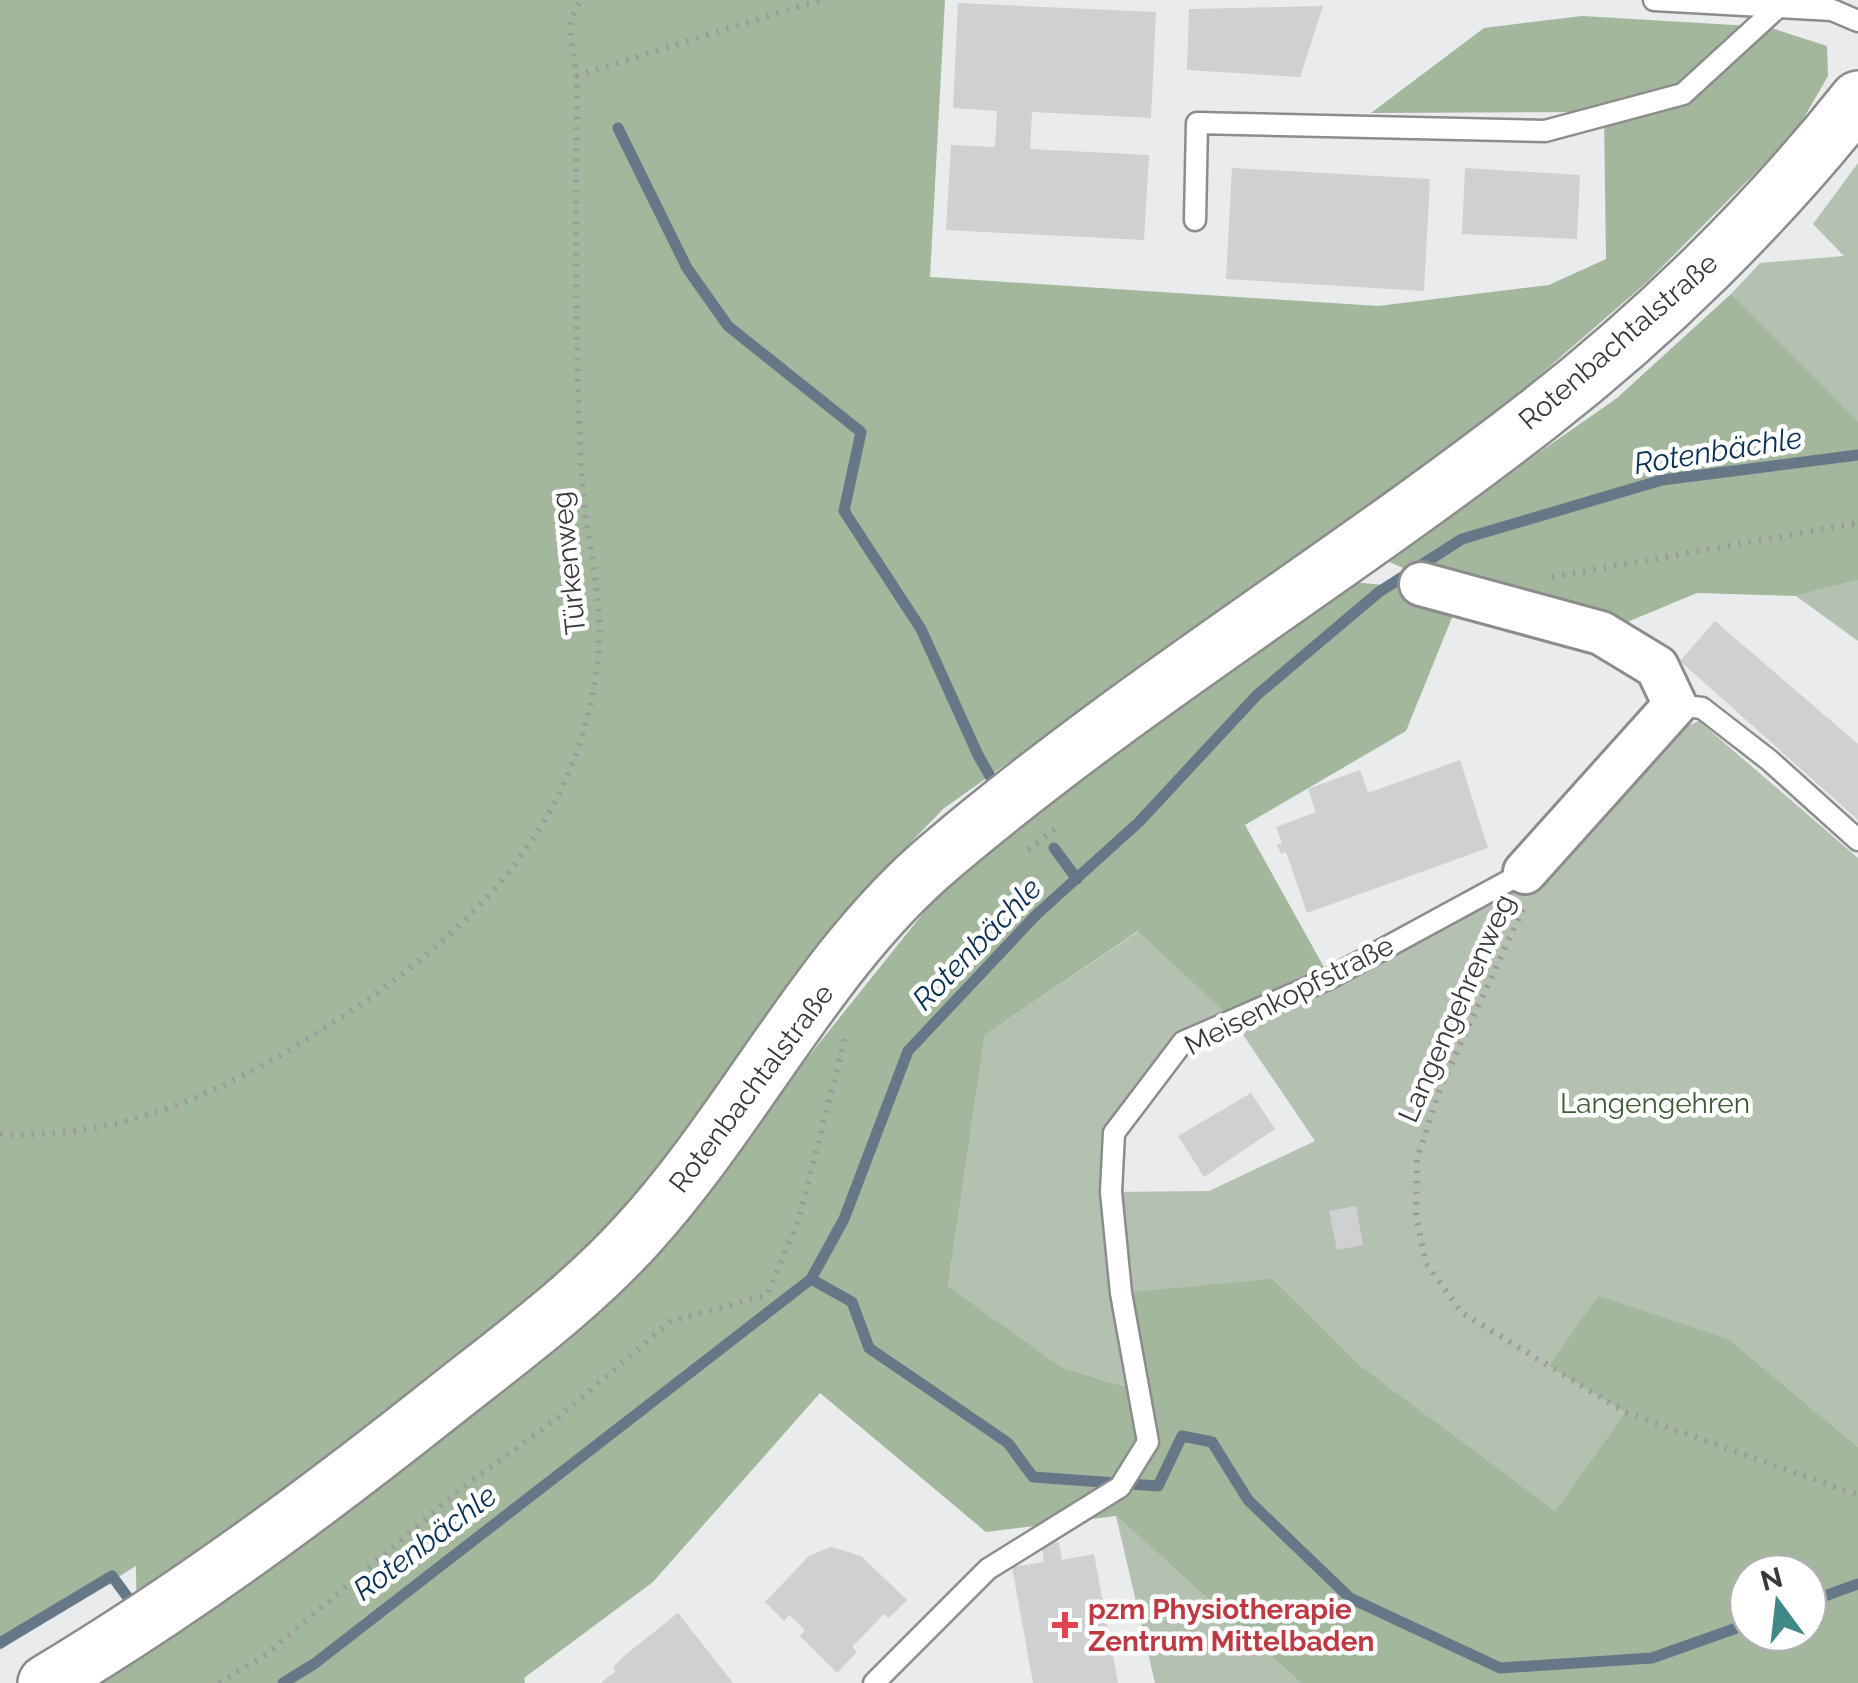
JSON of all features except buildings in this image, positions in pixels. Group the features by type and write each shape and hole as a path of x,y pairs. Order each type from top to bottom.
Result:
{"main road":[{"name":"Rotenbachtalstraße","path":"46,1683 250,1550 556,1312 632,1240 704,1160 878,917 936,859 1030,784 1360,564 1640,328 1746,225 1858,98"}],"street":[{"path":"1420,584 1602,633 1657,667 1674,705"},
{"name":"Meisenkopfstraße","path":"1525,872 1674,705"}],"lane":[{"path":"1654,0 1832,10 1858,21"},
{"path":"1195,220 1197,123 1545,131 1683,94 1778,8"},
{"path":"1674,705 1702,708 1769,760 1858,840"},
{"name":"Meisenkopfstraße","path":"874,1683 988,1569 1120,1487 1148,1442 1120,1293 1110,1192 1114,1133 1183,1042 1330,978 1525,872"}],"path":[{"name":"Türkenweg","path":"0,1134 38,1136 107,1129 181,1106 288,1052 430,954 467,920 522,860 562,791 585,719 600,644 583,496 574,344 576,76 571,22 581,0"},
{"path":"576,76 820,0"},
{"path":"1538,580 1858,523"},
{"path":"1015,857 1045,840 1070,814"},
{"name":"Langengehrenweg","path":"1525,872 1534,888 1440,1088 1417,1159 1416,1216 1426,1263 1462,1312 1625,1412 1858,1495"},
{"path":"219,1683 268,1653 462,1488 559,1418 671,1321 767,1295 799,1218 843,1042 851,1028"}],"green space":[{"path":"0,0 945,0 930,277 1378,306 1549,285 1606,259 1604,112 1371,113 1484,28 1582,16 1768,27 1827,46 1828,76 1795,133 1647,282 1474,432 943,809 837,919 703,1114 724,1162 957,871 1341,581 1458,592 1385,560 1617,398 1731,294 1858,422 1858,580 1796,596 1697,593 1601,633 1462,593 1406,731 1245,825 1330,978 1233,1020 1138,931 985,1035 948,1286 1063,1368 1138,1390 1121,1293 1273,1279 1361,1366 1555,1511 1625,1412 1549,1366 1598,1296 1730,1340 1858,1447 1858,1683 1301,1683 1116,1516 986,1532 820,1393 653,1582 524,1678 525,1683 87,1683 137,1651 136,1566 0,1650"},
{"path":"1858,163 1856,423 1731,294 1760,263 1844,256 1813,224"},
{"path":"1858,580 1858,641 1796,596"},
{"name":"Langengehren","path":"1699,721 1858,858 1858,1447 1730,1340 1625,1412 1555,1511 1361,1366 1273,1279 1139,1390 1063,1368 948,1286 985,1035 1139,931 1233,1020 1525,872 1665,735","holes":["1233,1020 1315,1141 1209,1191 1111,1192 1114,1133 1183,1042"]},
{"path":"1116,1516 1301,1683 1155,1683"}],"waterway":[{"path":"618,128 687,268 728,326 861,432 844,511 921,629 998,790"},
{"name":"Rotenbächle","path":"283,1683 314,1664 811,1279 844,1219 908,1051 1036,915 1139,822 1257,695 1379,592 1462,539 1662,480 1858,455"},
{"path":"1054,848 1077,879"},
{"path":"811,1279 852,1302 869,1348 1008,1443 1033,1477 1158,1486 1182,1436 1212,1442 1248,1500 1350,1598 1500,1668 1652,1658 1728,1631"},
{"path":"0,1643 112,1576 129,1599"},
{"path":"1828,1595 1858,1584"}],"place":[{"name":"pzm Physiotherapie Zentrum Mittelbaden","path":"1065,1625"}]}
